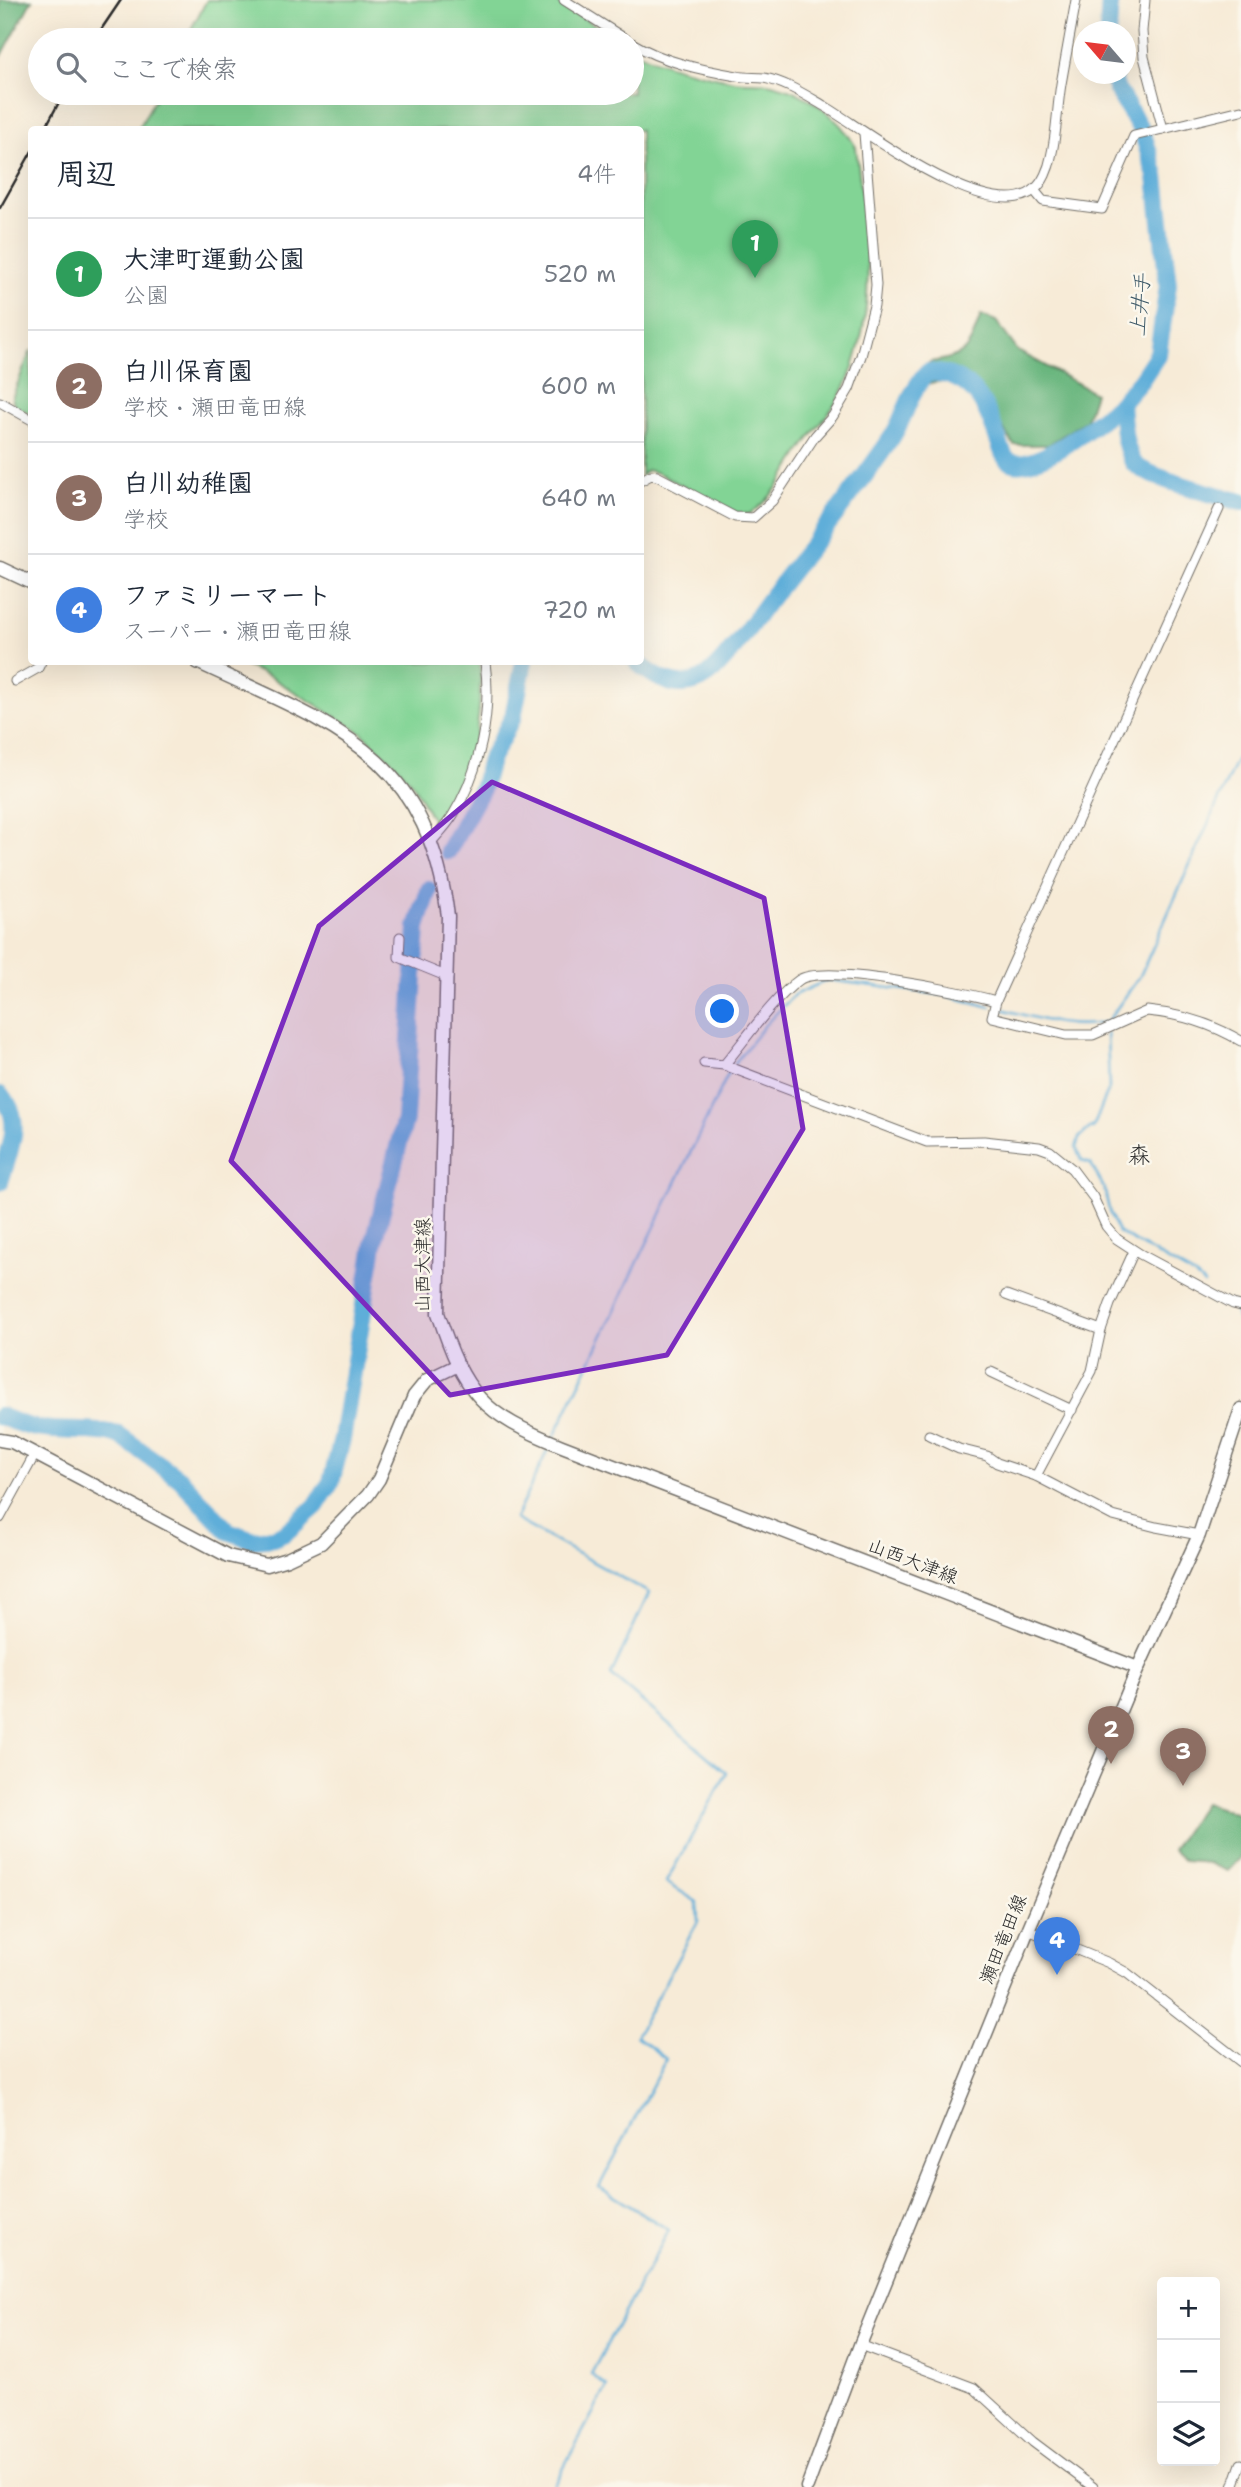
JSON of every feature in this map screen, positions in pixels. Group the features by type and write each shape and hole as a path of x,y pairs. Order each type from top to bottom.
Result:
{"main road":[{"path":"0,569 28,581"},
{"name":"山西大津線","path":"203,665 322,720 364,748 390,772 421,818 432,841 444,882 448,916 449,977 438,1312 458,1365 472,1390 487,1407 512,1423 562,1446 1138,1668"},
{"path":"0,1440 12,1442 228,1556 267,1565 321,1543 368,1496 379,1479 414,1396 427,1380 458,1365"},
{"name":"瀬田竜田線","path":"807,2487 860,2345 1028,1930 1138,1668 1199,1535 1241,1409"}],"street":[{"path":"564,0 608,28"},
{"path":"644,49 691,66 741,77 764,78 786,85 944,180 989,196 1018,197 1034,190 1048,169 1052,156 1061,83 1076,0"},
{"path":"1146,0 1142,31 1144,57 1163,129"},
{"path":"1034,190 1043,201 1102,209 1134,136 1241,110"},
{"path":"644,479 651,475 657,477 735,517 753,518 772,500 815,436 833,415 852,380 874,306 876,269 864,133"},
{"path":"0,402 28,418"},
{"path":"1219,509 996,1001 992,1017 1066,1035 1093,1035 1147,1011 1203,1022 1218,1027 1241,1041"},
{"path":"15,681 39,665"},
{"path":"432,841 452,818 470,784 486,716 488,679 486,665"},
{"path":"400,937 399,957 449,977"},
{"path":"724,1065 773,1007 800,980 808,976 833,974 891,980 969,993 996,1001"},
{"path":"704,1062 724,1065 927,1142 984,1141 1039,1147 1050,1151 1072,1169 1093,1197 1106,1226 1117,1239 1134,1251 1241,1306"},
{"path":"1036,1476 1092,1371 1101,1330 1125,1267 1134,1251"},
{"path":"1006,1295 1101,1330"},
{"path":"991,1372 1072,1410"},
{"path":"929,1435 959,1449 987,1456 997,1464 1036,1476 1113,1516 1199,1535"},
{"path":"0,1518 35,1454"},
{"path":"1028,1930 1127,1973 1241,2062"},
{"path":"860,2345 974,2388 1034,2442 1093,2487"},
{"path":"1233,2487 1241,2464"}],"highlighted area":[{"path":"492,782 764,898 803,1129 667,1355 450,1395 231,1161 319,926"}],"green space":[{"path":"0,0 32,0 0,59"},
{"path":"207,0 554,0 600,28 192,28"},
{"path":"644,54 682,69 735,81 772,84 785,88 821,107 841,126 856,147 868,263 859,349 849,378 834,406 772,494 749,514 736,513 658,473 647,470 644,473 644,126 140,126 152,105 644,105"},
{"path":"981,315 996,321 1018,351 1095,393 1086,420 1048,445 1014,445 988,406 974,394 946,381 906,390 930,362 953,357 965,349"},
{"path":"28,358 28,412 15,406 12,398"},
{"path":"243,665 480,665 479,706 473,749 459,790 436,827 414,786 362,733 267,675"},
{"path":"1204,1803 1241,1815 1241,1857 1228,1871 1209,1863 1185,1861 1172,1850"}],"waterway":[{"name":"上井手","path":"1109,21 1110,0"},
{"name":"上井手","path":"1115,84 1142,131 1156,176 1168,285 1158,354 1141,380 1121,403 1127,448 1133,462 1151,474 1241,502"},
{"path":"641,665 661,679 689,684 708,675 722,662 877,459 897,429 916,387 928,372 957,378 976,393 983,403 1005,457 1009,461 1020,463 1034,461 1067,444 1121,403"},
{"path":"448,851 482,789 490,760 513,717 523,665"},
{"path":"1107,1022 1140,976 1241,750"},
{"path":"0,1416 36,1428 119,1435 180,1479 228,1531 253,1540 273,1538 285,1533 316,1506 331,1482 342,1439 375,1238 405,1119 417,927 429,890"},
{"path":"734,1064 764,1026 794,995 828,980 944,995 991,1007"},
{"path":"998,1008 1066,1024 1107,1022"},
{"path":"1107,1032 1109,1088 1093,1128 1079,1138 1076,1148 1082,1161 1091,1164 1104,1188 1110,1214 1118,1232 1195,1276 1204,1284"},
{"path":"553,1439 730,1070"},
{"path":"0,1095 8,1104 14,1125 0,1182"},
{"path":"1234,1307 1241,1330"},
{"path":"550,1445 515,1519 649,1593 611,1675 727,1773 666,1882 697,1902 698,1921 636,2036 666,2059 599,2187 669,2230 591,2374 607,2387 553,2487"}],"railway":[{"path":"102,28 121,0"},
{"path":"46,126 58,105"},
{"path":"0,208 28,158"}],"place":[{"name":"大津町運動公園","path":"755,278"},
{"name":"白川保育園","path":"1111,1764"},
{"name":"白川幼稚園","path":"1183,1786"},
{"name":"ファミリーマート","path":"1057,1975"}],"district":[{"name":"森","path":"1139,1155"}]}
